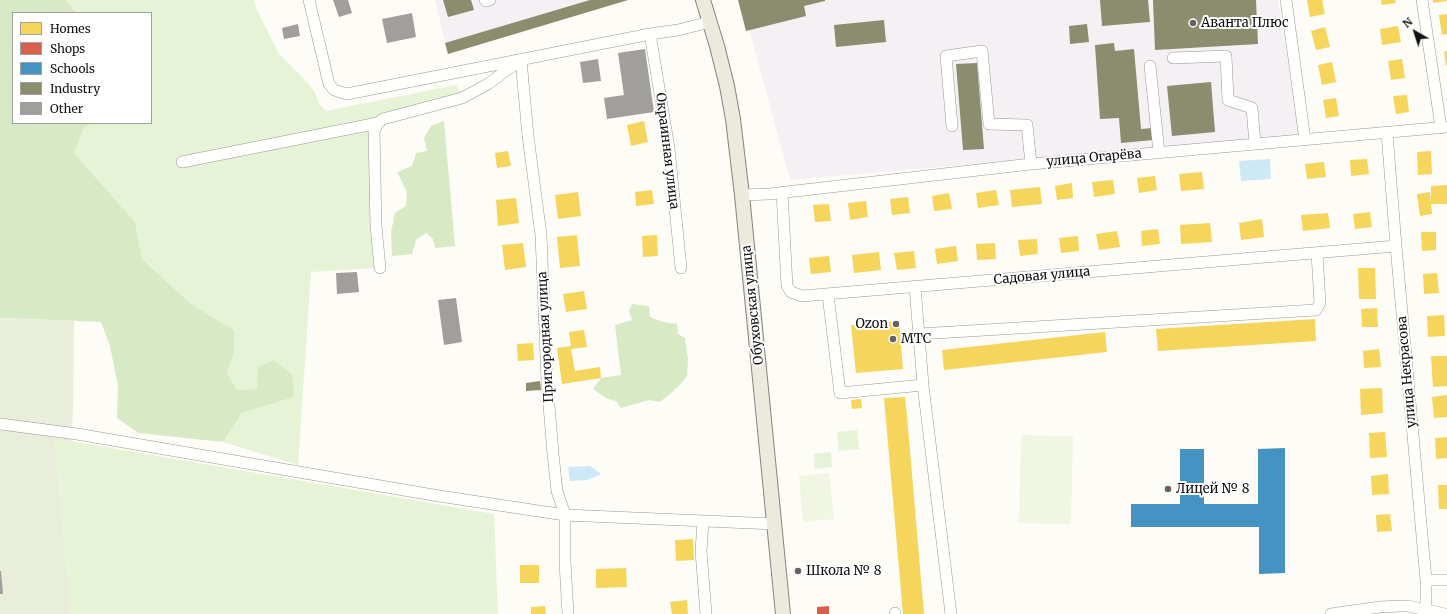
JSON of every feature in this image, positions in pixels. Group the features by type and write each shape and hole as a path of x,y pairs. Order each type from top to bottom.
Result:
{"main road":[{"name":"Обуховская улица","path":"703,0 727,86 732,119 742,196 783,614"}],"street":[{"path":"309,0 329,84 334,90 342,94 362,92 650,34 678,30 710,22"},
{"path":"486,0 490,0"},
{"path":"1286,0 1305,140"},
{"path":"1422,0 1444,128"},
{"name":"Окраинная улица","path":"650,34 669,148 681,268"},
{"path":"952,126 946,56 982,51 989,124 1026,125 1030,164"},
{"path":"1173,58 1226,56 1228,100 1252,108 1255,144"},
{"path":"380,268 376,226 374,131 378,123 383,119 462,98 488,84 521,60"},
{"name":"Пригородная улица","path":"521,60 528,136 541,235 547,381 553,454 558,491 565,515 565,562 568,614"},
{"path":"1150,66 1159,153"},
{"path":"182,162 378,123"},
{"name":"улица Огарёва","path":"742,196 1030,164 1444,128"},
{"name":"улица Некрасова","path":"1387,133 1426,580 1426,612"},
{"name":"Садовая улица","path":"782,192 787,286 791,292 802,296 1396,246"},
{"path":"919,334 1316,310 1320,303 1317,253"},
{"path":"915,287 923,385 950,614"},
{"path":"828,295 840,393 923,385"},
{"path":"0,424 77,434 439,496 565,515 775,524"},
{"path":"703,522 701,551 706,614"},
{"path":"1426,580 1447,580"},
{"path":"1331,614 1380,607 1400,606 1408,606 1426,612 1445,614"}],"shaded area":[{"path":"435,0 630,0 448,54"},
{"path":"739,0 1278,0 1300,136 790,180 751,36"}],"green space":[{"path":"0,0 66,0 75,12 12,12 12,124 90,124 83,130 74,153 135,222 142,259 191,304 234,330 234,353 227,373 237,390 257,389 258,367 274,360 292,375 294,397 242,413 223,442 138,433 117,418 118,386 110,346 101,322 0,318"},
{"path":"66,0 254,0 256,8 279,54 308,83 315,93 320,105 326,111 456,85 461,95 376,120 377,268 311,272 298,465 223,442 242,413 294,397 257,389 237,390 227,373 234,353 234,330 191,304 142,259 135,222 74,153 83,130 90,124 152,124 152,12 75,12"},
{"path":"444,121 455,246 435,248 433,239 426,233 416,240 412,254 392,256 391,232 395,213 406,206 407,192 397,172 412,166 416,153 427,151 424,138 431,126"},
{"path":"632,304 649,306 650,317 663,322 677,324 678,334 685,338 688,360 687,376 678,387 660,402 649,400 621,408 616,401 606,398 593,389 601,378 621,375 615,325 632,320 629,311"},
{"path":"0,318 74,321 73,413 71,441 55,441 71,614 0,614"},
{"path":"857,430 859,449 839,451 837,432"},
{"path":"1021,435 1073,436 1071,524 1019,523"},
{"path":"55,440 71,441 494,514 498,614 71,614"},
{"path":"831,452 832,467 815,469 814,454"},
{"path":"829,473 834,519 803,522 799,476"}],"water":[{"path":"1270,159 1271,179 1241,181 1239,161"},
{"path":"590,466 601,474 587,480 570,481 568,467"}],"building: Homes":[{"path":"1307,0 1322,0 1325,14 1310,17"},
{"path":"1381,0 1395,0 1396,3 1382,5"},
{"path":"1433,0 1447,0 1447,1 1433,3"},
{"path":"1447,14 1447,34 1442,35 1439,15"},
{"path":"1398,26 1401,42 1382,45 1380,29"},
{"path":"1325,27 1330,47 1316,50 1311,31"},
{"path":"1447,51 1447,66 1446,66 1444,52"},
{"path":"1402,59 1405,78 1391,80 1388,61"},
{"path":"1332,62 1336,82 1322,85 1318,65"},
{"path":"1407,95 1409,112 1396,114 1393,96"},
{"path":"1336,98 1339,116 1326,118 1323,100"},
{"path":"644,121 648,142 631,146 627,125"},
{"path":"508,151 511,166 497,168 495,153"},
{"path":"1431,151 1432,174 1418,175 1417,152"},
{"path":"1367,159 1369,174 1351,176 1350,160"},
{"path":"1324,162 1326,177 1307,179 1305,164"},
{"path":"1202,172 1204,189 1181,191 1179,174"},
{"path":"1155,176 1157,190 1139,193 1137,178"},
{"path":"1113,180 1115,194 1094,197 1092,182"},
{"path":"1072,183 1073,198 1057,200 1055,186"},
{"path":"1447,185 1447,204 1431,204 1431,186"},
{"path":"1040,187 1042,204 1012,207 1010,190"},
{"path":"652,190 654,204 636,206 635,192"},
{"path":"996,190 999,205 978,208 976,193"},
{"path":"578,192 581,216 558,219 555,195"},
{"path":"1430,192 1432,214 1420,216 1417,194"},
{"path":"949,193 952,209 934,211 932,196"},
{"path":"908,197 910,213 892,215 890,199"},
{"path":"516,198 519,223 498,226 496,200"},
{"path":"866,201 868,217 850,220 848,203"},
{"path":"829,204 831,221 815,222 813,205"},
{"path":"1370,212 1372,227 1355,229 1353,214"},
{"path":"1328,213 1330,228 1303,231 1301,215"},
{"path":"1262,219 1264,237 1241,240 1239,223"},
{"path":"1210,223 1212,242 1181,244 1180,225"},
{"path":"1158,229 1160,244 1142,246 1141,231"},
{"path":"1117,231 1120,247 1099,250 1096,234"},
{"path":"1421,232 1436,232 1436,250 1422,251"},
{"path":"577,235 580,266 560,268 557,237"},
{"path":"657,235 658,256 643,257 642,236"},
{"path":"1078,236 1079,251 1061,253 1059,238"},
{"path":"1037,239 1038,254 1020,256 1018,240"},
{"path":"523,243 526,267 505,270 502,245"},
{"path":"995,243 996,259 977,260 976,244"},
{"path":"956,246 958,261 937,264 935,249"},
{"path":"914,251 916,268 897,270 894,253"},
{"path":"879,252 881,270 854,273 852,255"},
{"path":"829,256 831,272 811,274 809,258"},
{"path":"1358,268 1375,268 1376,299 1359,299"},
{"path":"1437,273 1439,293 1424,294 1423,274"},
{"path":"584,291 587,309 566,312 563,294"},
{"path":"1377,308 1378,327 1362,327 1361,309"},
{"path":"1444,315 1445,336 1428,337 1427,316"},
{"path":"1315,319 1316,341 1158,351 1156,329"},
{"path":"899,321 903,369 856,373 851,325"},
{"path":"584,330 587,347 571,349 575,371 600,367 601,378 562,384 557,348 571,346 569,332"},
{"path":"1105,332 1107,352 944,370 942,350"},
{"path":"533,343 534,360 518,361 517,344"},
{"path":"1379,349 1381,367 1364,368 1363,351"},
{"path":"1431,356 1447,356 1447,386 1433,387"},
{"path":"1382,388 1383,413 1361,415 1360,389"},
{"path":"1447,395 1447,417 1434,418 1432,397"},
{"path":"905,397 924,614 903,614 884,398"},
{"path":"861,399 862,408 852,409 851,400"},
{"path":"1385,432 1387,457 1370,458 1369,433"},
{"path":"1447,437 1447,458 1436,459 1435,438"},
{"path":"1388,474 1389,494 1372,495 1371,476"},
{"path":"1438,485 1447,485 1447,509 1439,509"},
{"path":"1390,514 1392,531 1377,532 1376,515"},
{"path":"693,539 694,560 676,561 675,540"},
{"path":"520,565 539,565 539,583 520,583"},
{"path":"626,568 627,587 596,588 596,569"},
{"path":"687,600 688,614 672,614 670,602"},
{"path":"545,606 546,614 531,614 531,607"}],"building: Shops":[{"path":"829,606 829,614 817,614 817,607"}],"building: Schools":[{"path":"1285,448 1285,573 1259,574 1259,527 1131,527 1131,504 1180,504 1180,449 1204,449 1204,504 1258,504 1258,449"}],"building: Industry":[{"path":"443,0 471,0 474,10 448,17"},
{"path":"590,0 628,0 448,54 445,43"},
{"path":"738,0 825,1 804,6 806,16 746,31"},
{"path":"1100,0 1148,0 1150,22 1102,26"},
{"path":"1153,0 1256,0 1258,44 1155,50"},
{"path":"884,20 886,42 836,47 834,25"},
{"path":"1087,24 1089,42 1070,44 1069,26"},
{"path":"1114,43 1115,51 1134,49 1141,129 1152,128 1153,140 1121,143 1119,118 1100,119 1095,45"},
{"path":"977,63 984,149 963,150 956,64"},
{"path":"1211,82 1215,132 1172,136 1167,86"},
{"path":"540,381 541,390 526,391 526,383"}],"building: Other":[{"path":"333,0 348,0 352,13 339,17"},
{"path":"412,13 416,37 387,43 382,19"},
{"path":"298,24 300,36 284,39 282,28"},
{"path":"645,49 654,112 607,119 604,98 624,95 618,53"},
{"path":"598,59 601,81 583,83 580,62"},
{"path":"357,272 359,292 337,294 336,273"},
{"path":"456,298 462,342 444,345 438,300"},
{"path":"1,571 3,594 0,594"}],"place":[{"name":"Аванта Плюс","path":"1193,23"},
{"name":"Ozon","path":"896,324"},
{"name":"МТС","path":"893,339"},
{"name":"Лицей № 8","path":"1168,489"},
{"name":"Школа № 8","path":"798,571"}]}
